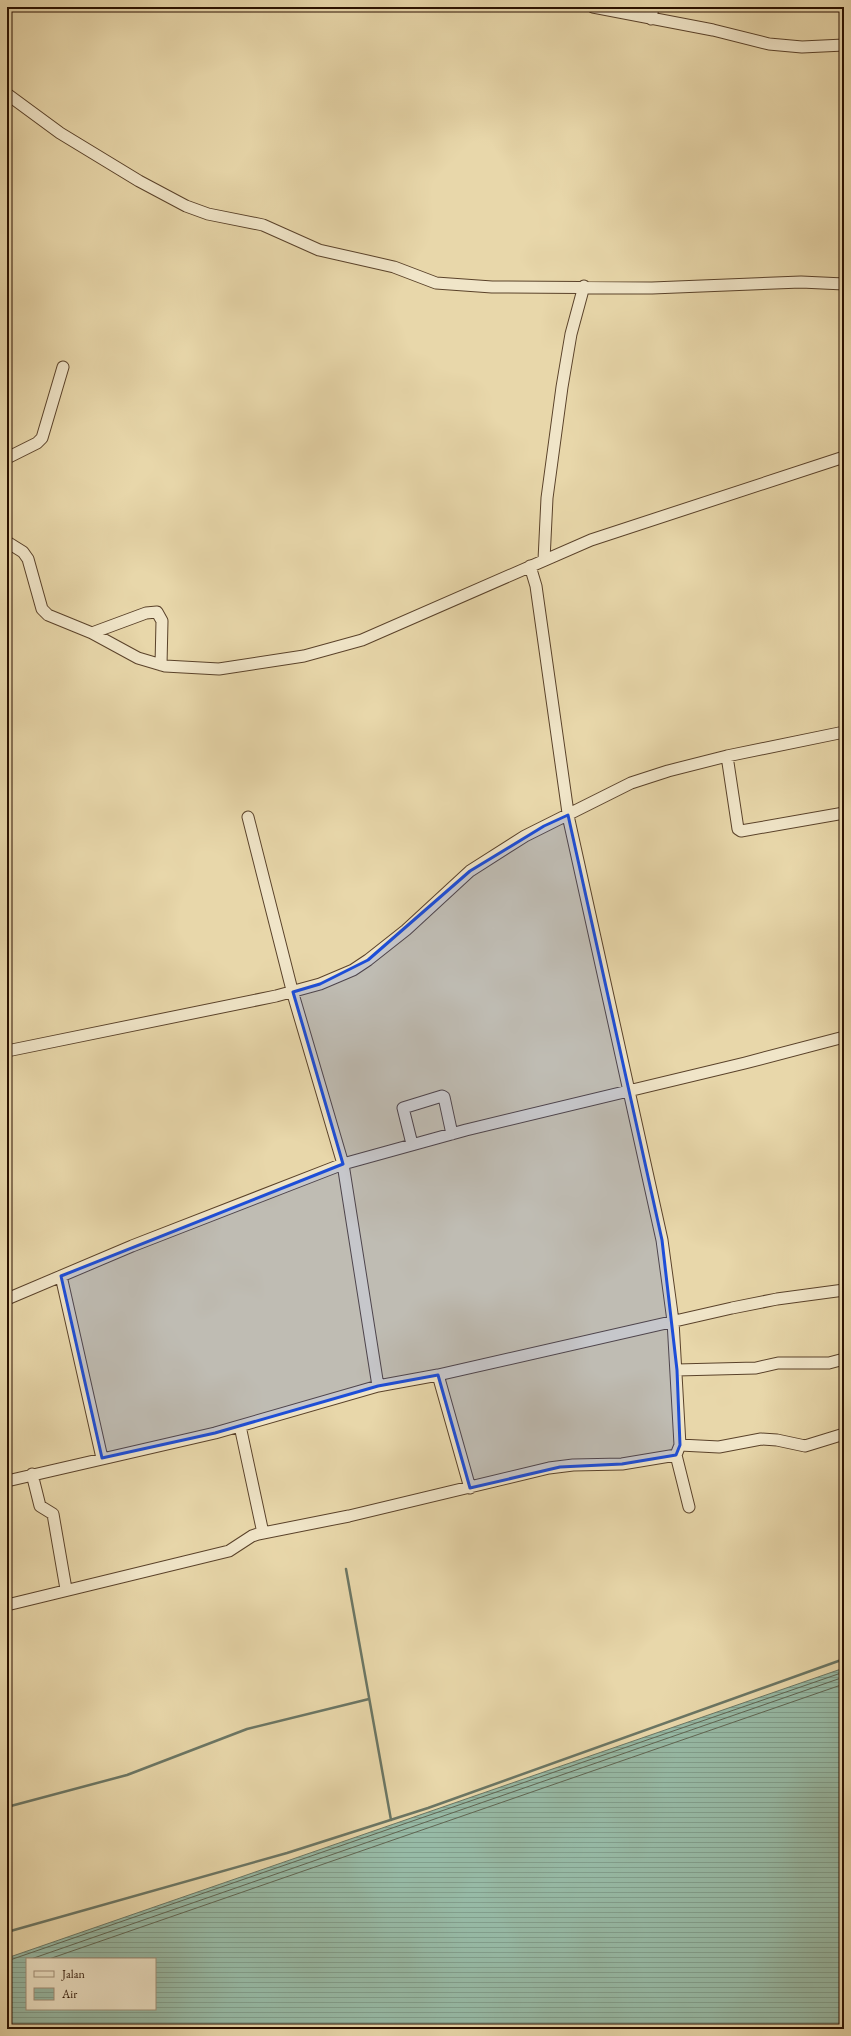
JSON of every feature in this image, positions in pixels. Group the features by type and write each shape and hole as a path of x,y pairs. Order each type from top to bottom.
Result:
{"street":[{"path":"593,7 713,30 769,44 802,47 844,45"},
{"path":"651,19 653,7"},
{"path":"7,94 44,122 139,182 179,203 198,211 263,225 319,250 394,267 436,283 492,287 584,286 652,288 801,282 844,284"},
{"path":"544,560 547,498 562,387 571,334 584,286"},
{"path":"7,458 37,443 42,438 63,367"},
{"path":"7,542 23,552 28,559 43,611 48,615 92,633 138,658 161,665 219,669 304,656 335,649 362,640 591,540 844,457"},
{"path":"530,566 536,586 568,815 627,1090 662,1240 673,1321 677,1370 678,1450 689,1507"},
{"path":"92,633 146,613 157,612 162,621 161,665"},
{"path":"7,1051 293,992 320,984 353,970 368,960 406,930 470,871 525,836 631,783 668,771 728,756 844,732"},
{"path":"728,756 738,829 740,831 844,813"},
{"path":"248,817 293,992 343,1164 378,1386"},
{"path":"7,1299 146,1240 343,1164 412,1144 627,1090 745,1064 844,1036"},
{"path":"412,1144 403,1108 442,1096 444,1097 452,1134"},
{"path":"61,1276 102,1458"},
{"path":"7,1481 215,1433 378,1386 438,1375 673,1321 777,1300 844,1290"},
{"path":"677,1370 756,1368 774,1364 824,1363 844,1359"},
{"path":"438,1375 470,1488"},
{"path":"240,1426 263,1533"},
{"path":"7,1605 66,1589 229,1550 252,1536 263,1533 560,1467 622,1464 678,1450 719,1447 761,1439 777,1440 805,1446 844,1434"},
{"path":"32,1474 40,1506 53,1514 66,1589"}],"highlighted area":[{"path":"568,815 662,1240 677,1370 680,1445 676,1455 622,1464 560,1467 470,1488 438,1375 378,1386 215,1433 102,1458 61,1276 343,1164 293,992 320,984 368,960 470,871 544,826"}],"water":[{"path":"844,1668 844,2029 7,2029 7,1958"}],"waterway":[{"path":"346,1569 391,1820"},
{"path":"7,1932 287,1853 428,1808 844,1659"},
{"path":"7,1807 127,1775 247,1729 369,1699"}]}
